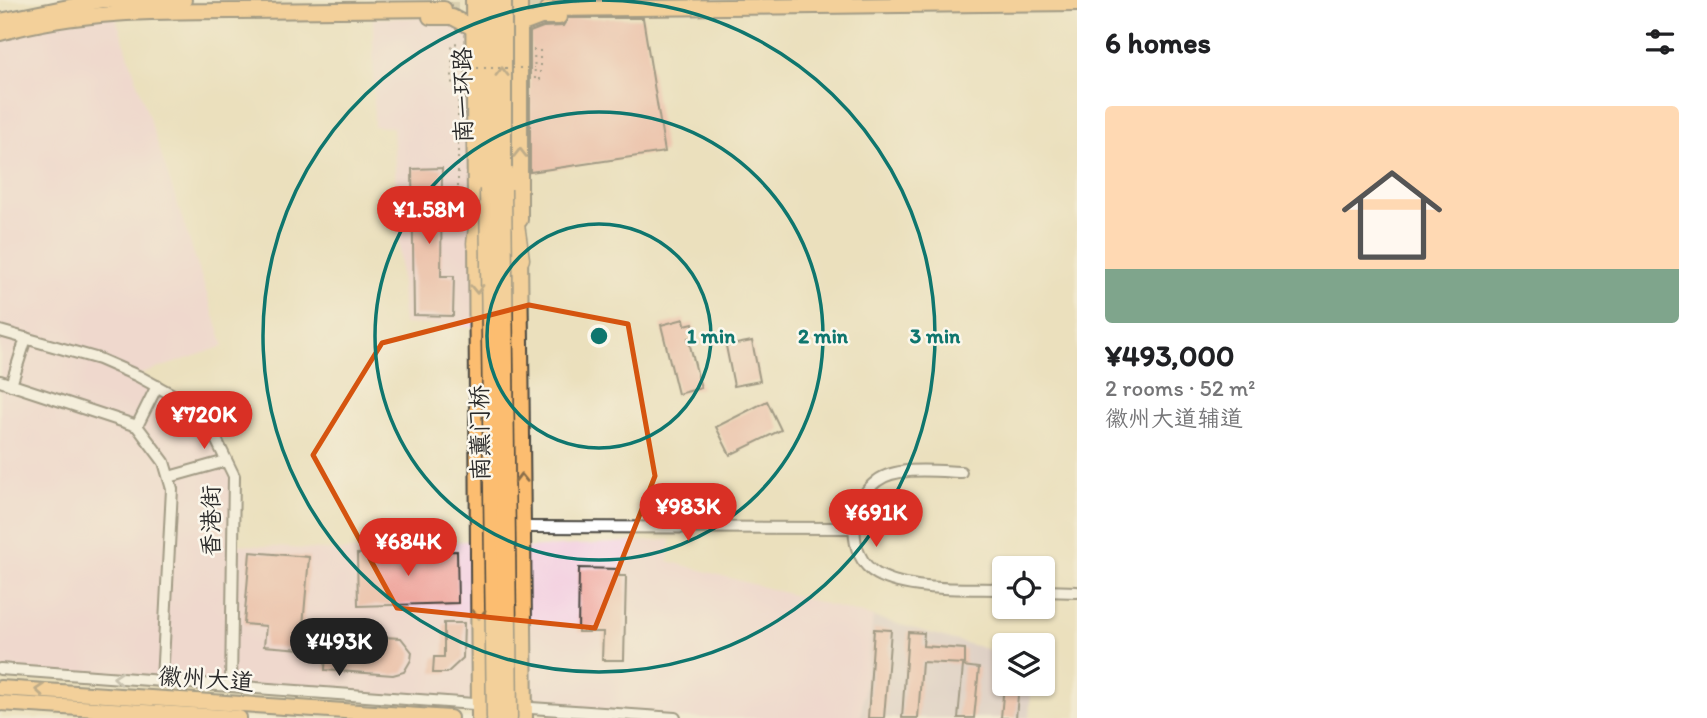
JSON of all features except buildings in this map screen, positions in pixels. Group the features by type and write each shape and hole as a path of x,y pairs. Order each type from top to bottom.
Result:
{"highway":[{"name":"南一环路","path":"486,0 496,189"},
{"name":"南一环路","path":"495,140 502,0"},
{"path":"476,244 495,140"},
{"path":"495,140 520,259"},
{"name":"南薰门桥","path":"496,189 496,718"},
{"name":"南薰门桥","path":"496,189 509,718"}],"main road":[{"path":"174,4 184,0"},
{"path":"472,0 479,711"},
{"path":"520,0 525,713"},
{"path":"520,25 541,17 869,13 944,3"},
{"path":"548,9 1077,3"},
{"path":"174,4 232,18 452,17 473,28"},
{"path":"0,21 90,6 174,4 444,9"},
{"path":"0,33 90,6"},
{"name":"徽州大道","path":"0,688 450,718"},
{"name":"徽州大道","path":"0,703 239,718"}],"street":[{"path":"448,213 475,211"},
{"name":"香港街","path":"0,331 99,359 157,386 171,394 214,435 234,476 231,686"},
{"path":"12,385 26,338"},
{"path":"0,381 138,426 164,462 172,489 162,681"},
{"path":"138,426 157,386"},
{"path":"169,477 226,461"},
{"path":"961,472 911,470 877,480 859,501 854,528 858,551 875,573 905,583 992,588"},
{"path":"522,527 854,528"},
{"path":"1055,591 1077,592"},
{"path":"0,669 231,686 479,711 675,718"}],"path":[{"path":"458,194 458,96 452,85 452,46 456,43 456,78 462,78 463,68 534,68"},
{"path":"534,49 535,79 540,80 540,46"}],"highlighted area":[{"path":"529,305 628,324 655,476 595,628 397,608 313,455 382,343"}],"shaded area":[{"path":"115,14 224,346 139,375 171,394 214,435 234,476 233,544 337,551 479,540 479,704 0,669 0,33"},
{"path":"452,17 473,28 477,327 403,324 393,127 374,126 373,18"},
{"path":"671,540 668,561 873,617 861,718 675,718 525,708 522,548"},
{"path":"873,617 992,651 992,696 1031,696 1029,718 861,718"}],"tunnel":[{"path":"444,9 484,9"},
{"path":"508,9 548,9"}]}
